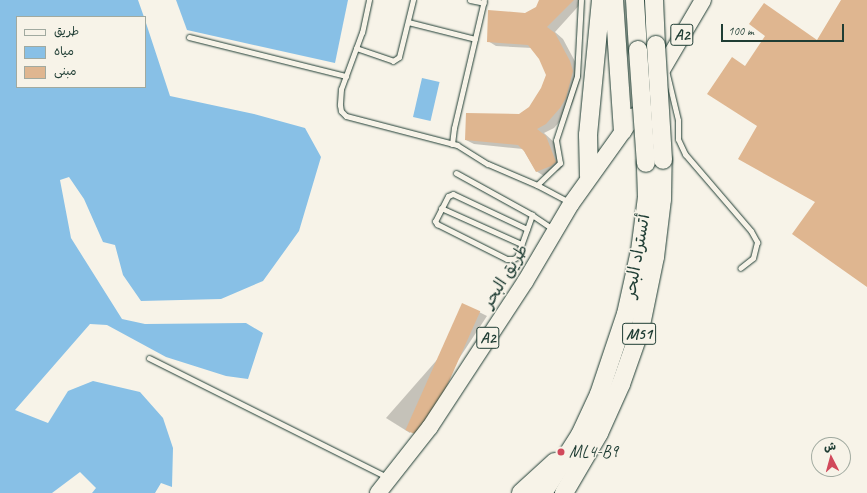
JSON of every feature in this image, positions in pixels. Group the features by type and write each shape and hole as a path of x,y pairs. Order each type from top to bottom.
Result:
{"highway":[{"path":"589,176 588,135 601,0"},
{"path":"614,0 623,131"},
{"name":"أتستراد البحر","path":"543,493 572,447 599,394 626,314 640,251 647,197 635,0"},
{"name":"أتستراد البحر","path":"564,493 599,433 621,384 640,330 656,257 662,199 663,160 654,0"},
{"path":"521,493 572,447"}],"main road":[{"name":"A2","path":"663,68 703,0"},
{"name":"طريق البحر","path":"378,493 430,427 525,282 589,176 634,116"}],"lane":[{"path":"369,0 356,48 340,96 341,111 346,116 452,144 488,164 537,185 571,204"},
{"path":"356,48 393,60 399,57 413,0"},
{"path":"452,144 484,2 470,0"},
{"path":"537,185 560,163 556,140 577,76 580,0"},
{"path":"408,22 475,39"},
{"path":"189,37 346,76"},
{"path":"663,68 678,120 678,139 685,154 751,231 756,242 753,258 740,268"},
{"path":"456,172 532,215 555,231"},
{"path":"527,229 453,194 448,196 435,221 437,224 507,259 517,257 521,244 527,229 532,215"},
{"path":"441,208 521,244"},
{"path":"149,358 390,478"}],"water":[{"path":"0,0 138,0 144,16 16,16 16,88 146,88 146,23 170,96 254,114 305,128 321,157 299,231 263,281 221,299 141,301 123,275 115,245 103,242 84,199 69,177 60,180 71,238 122,319 145,324 246,323 263,333 248,379 226,376 166,357 107,325 90,324 15,410 48,423 68,391 93,381 140,392 163,418 173,448 172,487 161,483 155,493 92,493 96,488 80,472 52,493 0,493"},
{"path":"176,0 348,0 335,63 187,30"},
{"path":"422,78 440,82 431,121 413,117"}],"building":[{"path":"539,0 574,0 547,27 555,33 570,61 573,71 566,98 560,108 546,124 537,129 546,136 556,162 551,166 536,172 524,151 518,145 465,140 466,113 519,114 529,107 541,88 546,75 539,59 528,45 487,42 488,10 525,13 536,7"},
{"path":"841,0 867,0 867,287 792,234 815,202 738,159 757,126 707,94 732,57 745,66 765,36 749,24 764,3 817,40"},
{"path":"462,303 480,311 424,438 405,430"}],"place":[{"name":"ML4-B9","path":"561,452"}]}
